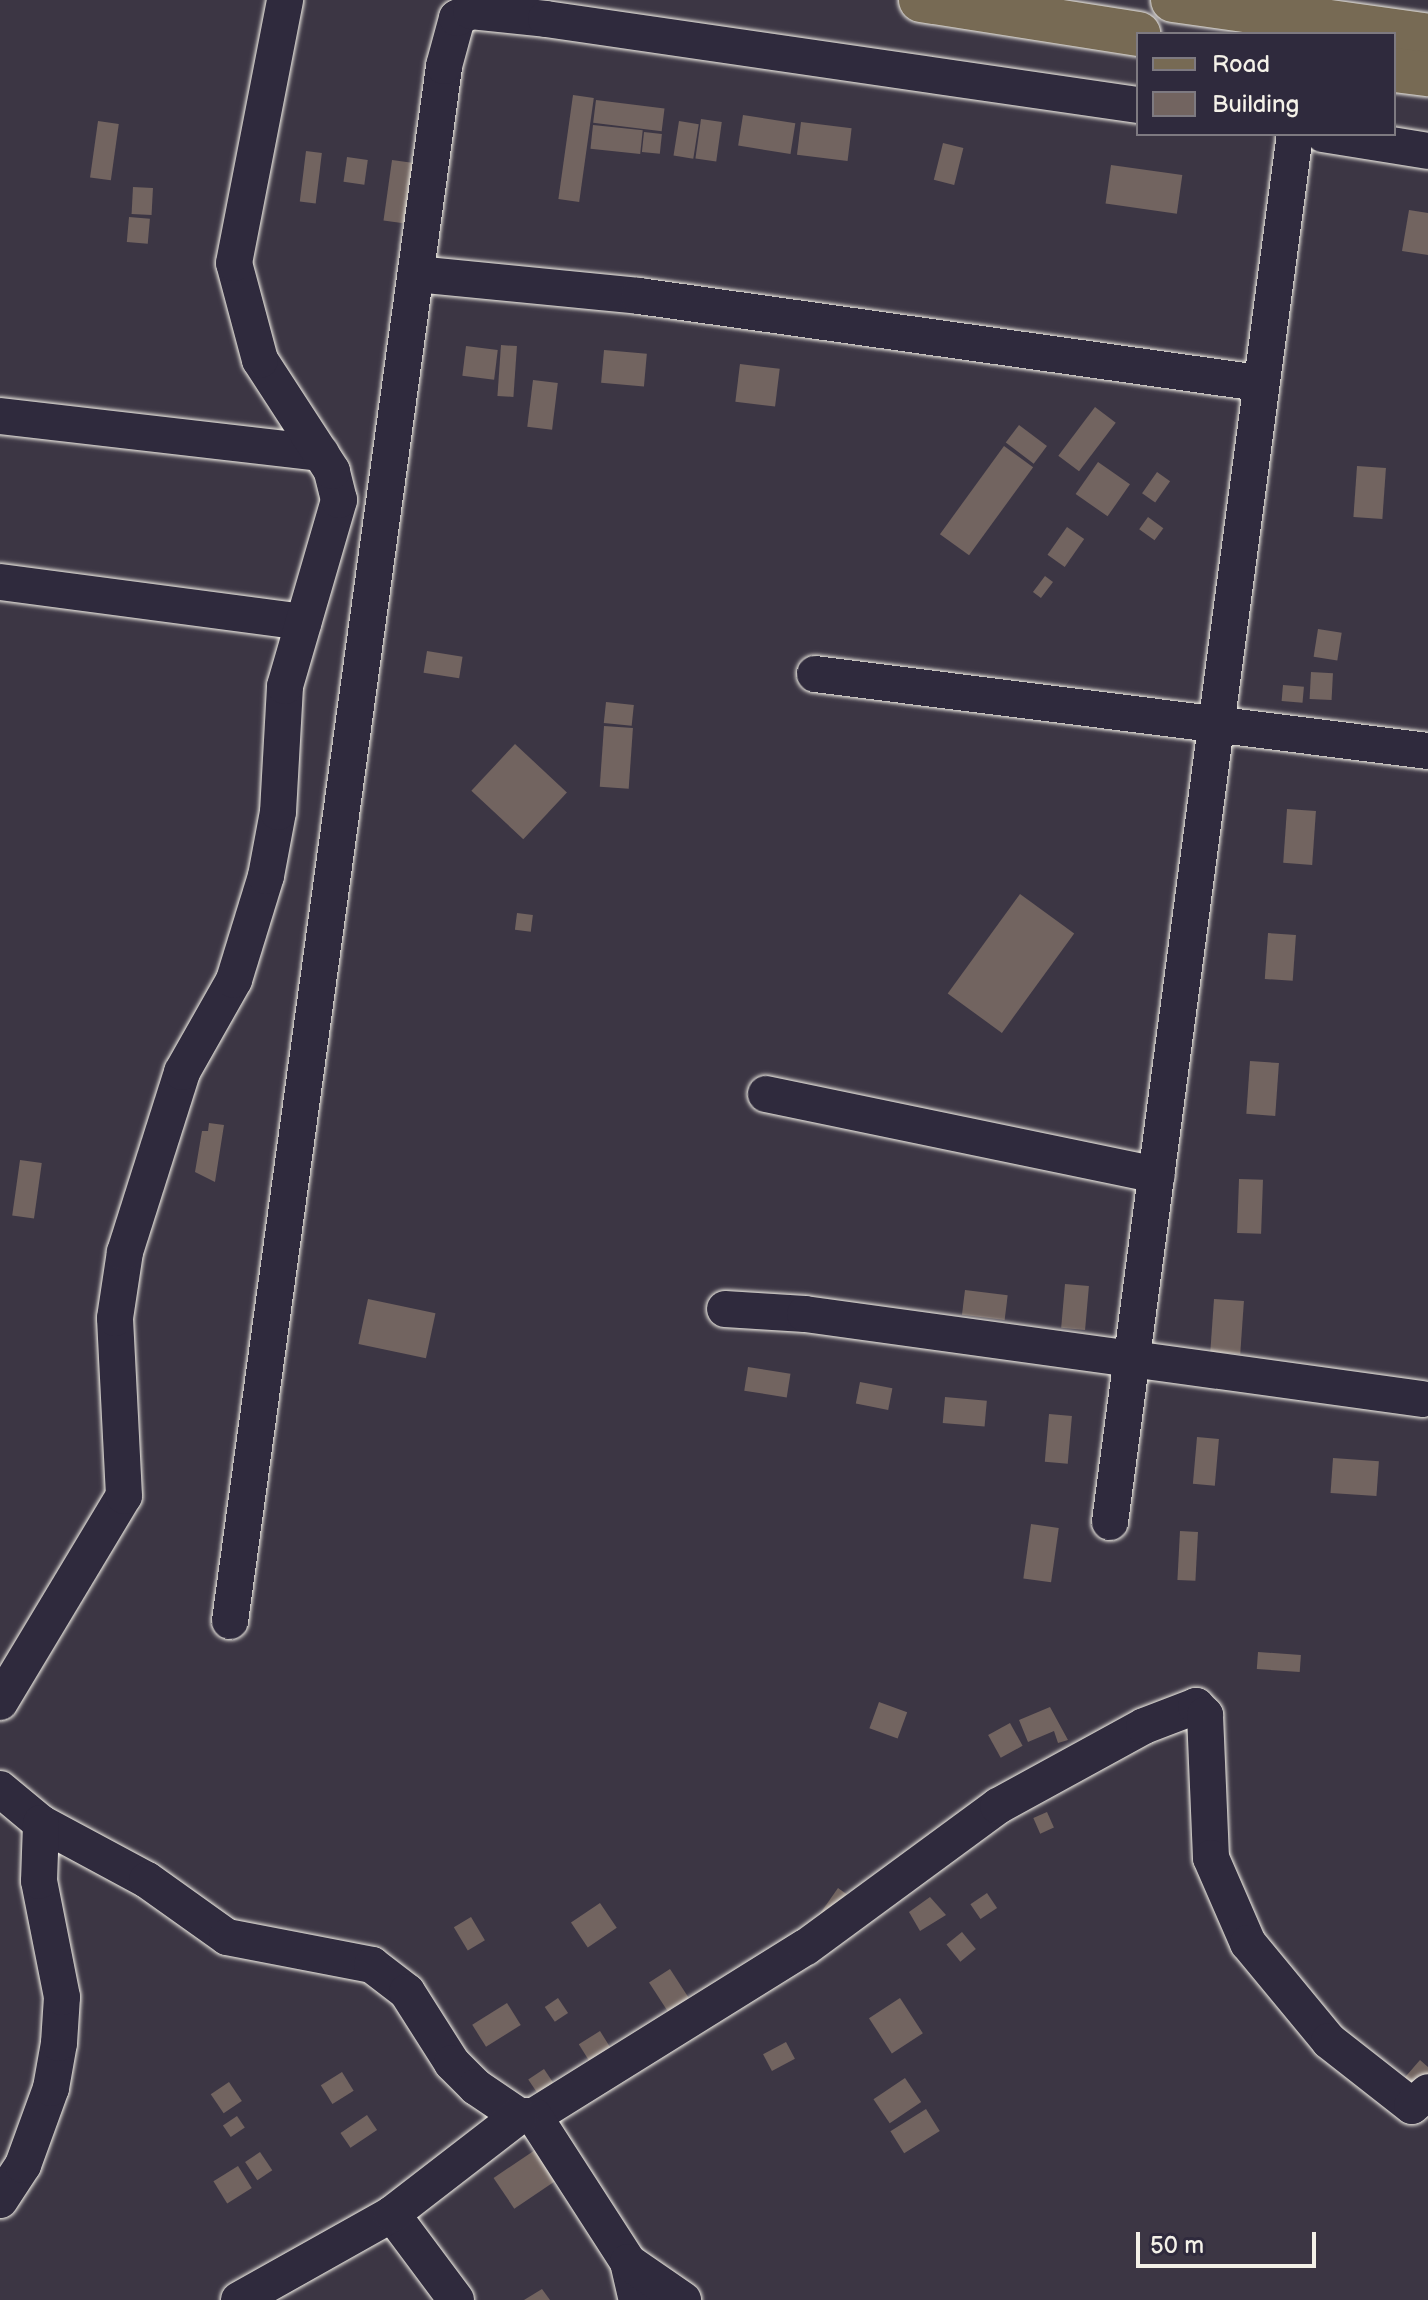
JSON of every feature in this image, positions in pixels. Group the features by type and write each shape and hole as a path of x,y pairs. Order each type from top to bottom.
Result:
{"main road":[{"path":"921,0 1136,34"},
{"path":"1173,0 1428,36"},
{"path":"1396,70 1428,74"}],"street":[{"path":"0,1702 124,1496 115,1318 125,1252 182,1072 234,980 266,876 278,812 285,686 339,500 321,453 260,360 234,263 243,188 285,0"},
{"path":"230,1621 444,66 452,29 465,12 901,66 1136,105"},
{"path":"1110,1522 1218,725 1259,383 1295,136"},
{"path":"1335,136 1428,151"},
{"path":"416,274 639,296 1259,383"},
{"path":"0,416 321,453"},
{"path":"0,582 303,622"},
{"path":"815,674 1428,751"},
{"path":"766,1094 1157,1175"},
{"path":"725,1309 805,1314 1422,1399"},
{"path":"239,2300 392,2214 526,2116 806,1947 998,1806 1144,1726 1196,1706 1205,1715 1211,1858 1248,1943 1329,2041 1412,2106 1428,2092"},
{"path":"0,1789 41,1823 147,1880 227,1937 372,1965 407,1992 452,2063 526,2116 628,2262 683,2300"},
{"path":"0,2200 23,2165 51,2088 59,2043 62,1997 39,1881 41,1823"},
{"path":"392,2214 456,2300"},
{"path":"628,2262 637,2300"}],"building":[{"path":"573,95 594,98 579,202 558,199"},
{"path":"596,100 664,108 662,131 593,123"},
{"path":"743,115 795,123 790,154 738,146"},
{"path":"701,119 722,122 716,162 695,159"},
{"path":"98,121 119,124 111,180 90,177"},
{"path":"679,121 699,124 693,159 674,156"},
{"path":"801,122 852,128 848,161 797,155"},
{"path":"593,125 643,130 640,154 590,149"},
{"path":"644,132 662,134 660,154 642,152"},
{"path":"943,143 963,148 954,185 934,180"},
{"path":"306,151 322,153 316,204 300,202"},
{"path":"347,157 368,160 364,185 344,182"},
{"path":"392,160 414,163 405,223 384,220"},
{"path":"1111,165 1182,175 1177,214 1106,204"},
{"path":"133,187 153,188 152,215 132,214"},
{"path":"1409,210 1428,213 1428,255 1402,251"},
{"path":"129,217 150,219 148,244 127,242"},
{"path":"501,345 517,346 513,397 497,396"},
{"path":"466,346 498,350 494,380 462,376"},
{"path":"604,350 647,354 644,387 601,383"},
{"path":"740,364 780,369 775,407 735,402"},
{"path":"533,380 558,383 552,430 527,427"},
{"path":"1095,407 1116,423 1079,471 1058,456"},
{"path":"1019,425 1047,446 1034,464 1006,443"},
{"path":"1004,446 1033,467 969,555 940,534"},
{"path":"1098,462 1130,484 1108,516 1076,494"},
{"path":"1357,466 1386,468 1382,519 1353,517"},
{"path":"1157,472 1170,481 1155,502 1142,493"},
{"path":"1148,517 1163,528 1155,540 1139,529"},
{"path":"1067,527 1084,539 1065,567 1047,555"},
{"path":"1045,576 1053,582 1041,598 1033,592"},
{"path":"1318,629 1342,633 1337,660 1314,657"},
{"path":"427,651 463,657 459,678 424,673"},
{"path":"1311,672 1333,673 1332,700 1310,699"},
{"path":"1283,685 1304,687 1303,703 1282,701"},
{"path":"606,702 634,705 632,726 604,723"},
{"path":"604,726 633,728 629,789 600,787"},
{"path":"515,744 567,792 523,839 471,791"},
{"path":"1287,809 1316,811 1312,865 1283,863"},
{"path":"1020,894 1074,933 1002,1033 948,994"},
{"path":"517,913 533,915 531,932 515,930"},
{"path":"1268,933 1296,935 1293,981 1265,979"},
{"path":"1250,1061 1279,1063 1275,1116 1246,1114"},
{"path":"209,1123 224,1125 215,1182 195,1172 202,1131 208,1131"},
{"path":"20,1160 42,1163 34,1219 12,1215"},
{"path":"1239,1179 1263,1180 1261,1234 1237,1233"},
{"path":"1065,1284 1089,1286 1085,1330 1061,1328"},
{"path":"965,1290 1008,1295 1005,1320 962,1315"},
{"path":"368,1299 435,1313 426,1358 358,1344"},
{"path":"1214,1299 1244,1301 1240,1354 1210,1352"},
{"path":"748,1367 790,1374 787,1397 744,1391"},
{"path":"860,1382 892,1388 888,1410 856,1404"},
{"path":"945,1397 987,1401 985,1427 943,1423"},
{"path":"1049,1414 1072,1416 1068,1464 1045,1462"},
{"path":"1197,1437 1219,1439 1215,1486 1193,1484"},
{"path":"1333,1458 1379,1461 1376,1496 1331,1493"},
{"path":"1031,1524 1059,1528 1051,1582 1023,1578"},
{"path":"1180,1531 1198,1532 1195,1581 1177,1580"},
{"path":"1258,1652 1301,1655 1300,1672 1257,1669"},
{"path":"879,1702 907,1712 898,1739 869,1728"},
{"path":"1050,1707 1068,1740 1058,1743 1054,1731 1028,1742 1019,1720"},
{"path":"1010,1723 1023,1746 1001,1758 988,1735"},
{"path":"1047,1812 1054,1828 1040,1834 1033,1818"},
{"path":"838,1888 859,1903 817,1918"},
{"path":"987,1893 997,1908 980,1919 970,1904"},
{"path":"930,1897 946,1915 920,1931 909,1912"},
{"path":"600,1903 617,1928 588,1947 571,1923"},
{"path":"471,1917 485,1940 468,1950 454,1927"},
{"path":"962,1932 976,1949 960,1962 946,1945"},
{"path":"670,1969 695,2007 674,2020 649,1983"},
{"path":"558,1998 568,2013 555,2022 545,2007"},
{"path":"900,1998 923,2033 892,2053 869,2018"},
{"path":"507,2003 521,2025 486,2047 472,2025"},
{"path":"600,2031 615,2055 594,2068 579,2044"},
{"path":"786,2042 795,2059 772,2071 763,2054"},
{"path":"1420,2060 1428,2067 1428,2098 1393,2091"},
{"path":"544,2069 565,2100 549,2110 528,2080"},
{"path":"342,2072 354,2091 332,2104 321,2085"},
{"path":"905,2078 921,2102 890,2123 873,2099"},
{"path":"229,2082 242,2101 224,2113 211,2094"},
{"path":"926,2109 940,2131 904,2153 890,2131"},
{"path":"367,2115 377,2130 351,2148 340,2133"},
{"path":"237,2116 245,2128 231,2137 223,2126"},
{"path":"535,2150 556,2181 514,2209 494,2178"},
{"path":"260,2152 272,2170 257,2180 245,2162"},
{"path":"238,2166 252,2188 227,2203 213,2181"},
{"path":"542,2289 550,2300 524,2300"}]}
